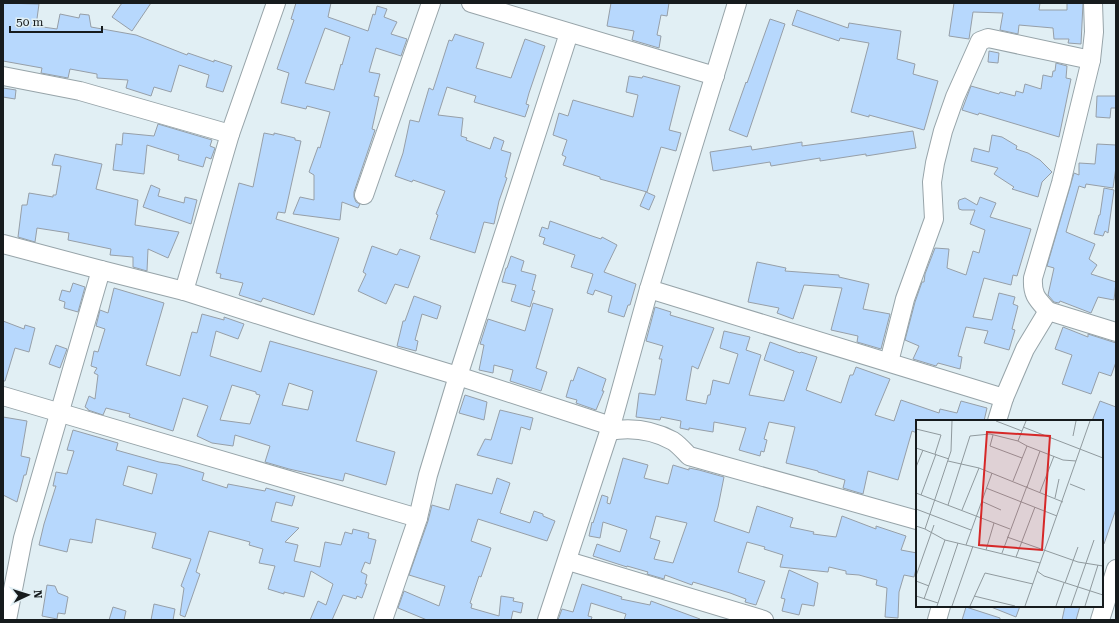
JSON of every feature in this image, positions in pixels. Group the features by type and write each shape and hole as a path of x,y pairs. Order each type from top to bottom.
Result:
{"street":[{"path":"184,291 230,134 276,3"},
{"path":"364,195 430,3"},
{"path":"471,3 715,76"},
{"path":"547,620 568,561 610,428 649,289 737,3"},
{"path":"1093,3 1094,32 1091,60 1061,183 1034,278 1033,292 1036,298 1048,311 1116,332"},
{"path":"383,620 418,518 428,475 458,376 569,33"},
{"path":"889,362 905,299 934,219 932,182 943,131 955,97 980,41 988,38 1091,60"},
{"path":"3,76 80,90 230,134"},
{"path":"3,244 184,291 458,376 610,428 641,430 662,436 674,442 689,456 916,520"},
{"path":"8,620 23,538 101,270"},
{"path":"649,289 1004,398"},
{"path":"997,420 1004,398 1025,349 1048,311"},
{"path":"3,396 418,518"},
{"path":"568,561 764,620"},
{"path":"1100,620 1116,569"},
{"path":"937,620 941,607"}],"building":[{"path":"3,3 39,4 36,26 57,29 60,14 79,18 80,14 89,15 91,27 136,35 187,55 188,53 214,62 214,60 232,66 223,92 206,87 209,75 179,65 171,92 154,87 151,96 126,88 128,80 97,78 97,74 70,69 68,78 41,73 42,68 3,61"},
{"path":"122,3 151,3 132,31 112,17"},
{"path":"296,3 331,3 328,17 368,31 377,6 387,9 384,17 397,22 391,34 407,39 401,56 376,48 369,72 380,74 374,96 379,97 372,129 375,130 354,192 356,202 360,204 358,208 342,202 340,220 293,214 300,197 314,200 314,175 309,172 318,147 320,148 330,112 307,106 306,109 281,103 289,73 277,69 294,20 291,19","holes":["325,28 350,37 334,90 305,83"]},
{"path":"611,3 669,3 667,16 661,15 657,35 661,36 659,48 632,40 634,31 607,26"},
{"path":"954,3 1040,3 1039,10 1067,10 1067,3 1083,3 1081,44 1068,43 1069,39 1054,39 1053,28 1019,25 1018,34 1000,30 1003,13 973,12 969,39 949,36"},
{"path":"797,10 848,28 849,23 901,31 897,59 915,64 913,74 938,81 924,130 869,115 869,117 851,112 869,43 840,38 839,41 792,25"},
{"path":"770,19 785,24 747,137 729,130"},
{"path":"455,34 484,43 476,68 511,78 525,39 545,46 529,93 526,104 529,105 525,117 474,102 476,96 447,87 438,115 463,118 461,136 467,138 466,140 490,149 494,137 504,141 501,150 511,153 505,177 507,178 499,201 494,224 484,222 475,253 430,239 438,215 436,214 445,191 413,180 412,182 395,176 403,153 410,120 419,122 429,88 433,90 449,40 452,41"},
{"path":"989,51 999,53 998,63 988,62"},
{"path":"1056,63 1067,66 1066,78 1071,79 1059,137 979,113 978,115 962,110 971,86 999,94 1000,92 1015,96 1016,91 1023,93 1025,84 1041,89 1043,75 1052,77 1053,71 1055,71"},
{"path":"629,76 642,78 643,76 680,86 669,130 681,133 676,151 661,147 647,192 600,179 600,177 563,165 566,157 562,155 567,140 553,135 559,113 568,116 573,100 633,117 638,95 626,92"},
{"path":"3,88 16,90 15,99 3,97"},
{"path":"1097,96 1116,96 1116,108 1111,108 1110,118 1096,117"},
{"path":"158,124 212,140 210,146 215,148 211,159 206,157 203,167 178,160 179,155 147,145 144,174 113,170 116,144 122,145 123,133 154,136"},
{"path":"913,131 916,148 866,156 866,154 820,161 820,158 771,166 770,162 713,171 710,152 751,146 752,150 802,142 802,146"},
{"path":"264,133 274,135 274,133 301,141 285,213 278,212 276,219 339,238 314,315 263,298 261,302 239,295 243,283 220,278 221,274 216,273 239,183 253,187"},
{"path":"992,135 1002,137 1017,146 1016,149 1028,153 1040,160 1052,172 1042,182 1038,197 1012,189 1014,187 994,174 998,168 971,161 974,148 989,152"},
{"path":"1097,144 1116,145 1116,167 1113,188 1086,184 1085,188 1079,186 1066,232 1095,244 1089,259 1097,265 1091,274 1116,282 1114,300 1098,297 1091,313 1060,301 1059,303 1054,302 1048,295 1054,268 1047,266 1074,173 1079,175 1079,163 1095,164"},
{"path":"55,154 102,164 96,189 138,200 135,225 179,232 168,258 148,249 147,271 133,267 133,257 110,255 111,249 68,240 69,233 37,228 35,242 18,237 22,205 27,205 29,193 53,197 53,195 56,195 61,166 52,165"},
{"path":"151,185 160,189 158,196 184,203 185,197 197,200 191,224 143,207"},
{"path":"1104,188 1114,190 1108,233 1105,231 1103,236 1094,234 1100,215"},
{"path":"646,192 655,196 649,210 640,206"},
{"path":"980,197 996,203 990,217 1031,229 1017,276 1013,275 1011,285 984,278 973,317 992,320 999,293 1015,297 1013,304 1018,306 1012,329 1015,330 1009,350 984,343 988,331 966,327 958,356 962,357 960,369 938,363 936,366 913,359 919,346 905,340 915,302 922,282 924,282 925,274 935,248 949,249 947,268 966,275 973,251 979,253 985,230 970,224 975,210 959,209 958,203 959,200 965,198 977,205"},
{"path":"550,221 601,239 602,237 617,245 604,272 636,284 630,305 628,305 624,317 608,312 612,296 595,290 593,295 587,293 593,274 571,267 575,255 543,244 545,238 539,236 542,227 548,229"},
{"path":"372,246 397,255 400,249 420,256 408,288 395,284 386,304 358,291 366,274 363,272"},
{"path":"511,256 524,261 521,271 536,275 532,290 535,291 530,307 511,301 516,285 502,282"},
{"path":"757,262 786,268 785,271 839,275 839,277 869,284 863,309 890,314 881,349 857,342 858,336 831,330 842,288 804,285 793,319 777,313 779,308 748,302"},
{"path":"73,283 85,287 78,312 64,308 65,302 59,300 62,290 70,292"},
{"path":"114,288 164,303 146,365 180,376 192,332 197,333 202,314 224,320 224,317 244,324 238,339 216,331 210,356 261,372 270,341 377,371 356,441 395,452 386,485 345,473 343,481 265,462 270,446 235,435 233,446 212,443 197,436 208,406 183,398 173,431 129,417 130,414 106,408 103,415 88,410 85,407 89,396 95,399 98,375 94,373 97,368 91,366 94,351 98,352 105,329 96,326 100,310 108,313","holes":["289,383 313,391 308,410 282,405","232,385 256,392 256,394 260,395 250,424 220,420"]},
{"path":"414,296 441,306 437,319 422,314 415,340 418,341 416,351 397,346 403,321 405,321"},
{"path":"533,303 553,309 536,368 547,372 541,391 510,381 513,370 494,365 493,373 479,370 484,345 480,344 488,319 525,331"},
{"path":"655,307 671,312 670,315 714,328 698,369 692,366 686,400 706,404 708,395 710,395 713,380 729,384 738,354 720,348 724,331 750,337 746,350 761,355 749,395 784,401 794,371 764,360 770,342 800,353 801,352 817,357 806,390 841,403 850,375 853,375 856,367 890,379 875,415 894,421 901,400 939,413 940,409 957,413 961,401 987,408 984,420 916,420 916,433 912,431 898,480 868,471 863,494 843,488 845,480 786,463 795,427 769,422 764,439 767,440 764,452 761,451 760,456 739,450 746,428 714,422 713,432 689,428 689,430 680,428 681,421 661,417 660,420 636,417 639,393 655,395 662,359 659,359 663,346 646,341"},
{"path":"3,321 24,329 25,325 35,328 29,352 15,348 5,381 3,381"},
{"path":"1063,327 1088,337 1088,334 1116,343 1116,362 1111,376 1099,372 1091,394 1062,384 1072,355 1055,349"},
{"path":"56,345 67,349 60,368 49,364"},
{"path":"578,367 606,379 602,391 604,391 596,410 576,403 577,400 566,397 571,380 573,381"},
{"path":"465,395 487,402 484,420 459,413"},
{"path":"1100,401 1116,407 1116,509 1104,544 1103,420 1092,420"},
{"path":"500,410 533,418 530,430 521,427 512,464 477,455 485,439 491,440"},
{"path":"3,417 27,421 21,456 30,458 17,502 3,495"},
{"path":"73,430 118,443 116,450 204,473 202,480 227,488 228,484 265,491 266,488 295,496 292,506 276,502 271,521 299,528 285,542 298,545 294,561 320,567 325,542 341,545 345,532 352,534 353,529 369,533 368,538 376,540 370,564 365,562 361,572 367,575 365,584 367,584 362,598 357,596 356,599 343,595 332,620 310,620 318,601 326,605 333,584 311,571 304,597 284,592 284,594 268,589 275,566 259,563 263,549 249,545 250,542 209,531 196,572 200,574 185,617 180,615 184,588 181,586 191,559 152,548 156,533 96,519 92,543 70,539 67,552 39,545 56,486 53,486 56,472 67,474 74,451 67,450","holes":["128,466 157,474 152,494 123,485"]},
{"path":"623,458 648,465 644,478 668,484 673,465 689,470 689,468 699,470 724,477 714,521 749,533 757,506 793,518 790,527 814,532 813,534 836,537 842,516 876,529 876,526 906,536 901,550 916,553 916,569 914,577 904,575 899,592 898,618 885,617 887,588 876,585 877,580 859,575 846,574 846,571 829,567 828,572 780,567 783,555 764,549 765,547 747,542 738,572 765,581 756,605 745,602 746,599 730,593 693,582 692,585 665,575 664,579 647,574 648,572 593,556 597,544 620,552 627,530 603,522 600,538 589,536 592,522 593,523 602,495 608,497 607,503 610,504","holes":["656,516 687,523 673,563 654,559 660,541 650,538"]},
{"path":"497,478 510,483 500,513 530,523 534,511 555,521 547,541 478,519 471,541 491,548 481,577 479,576 470,603 472,604 471,608 499,616 501,596 514,598 513,601 523,603 521,613 513,611 511,620 427,620 398,608 404,591 439,606 445,586 409,575 432,505 449,510 456,484 492,494"},
{"path":"789,570 818,583 814,606 802,604 799,615 782,611 785,599 781,598"},
{"path":"582,584 622,597 621,599 650,605 651,601 700,620 624,620 626,614 591,603 588,616 592,617 591,620 558,620 562,609 573,612"},
{"path":"47,585 55,586 58,593 68,597 65,614 58,613 57,619 42,616"},
{"path":"154,604 175,609 173,620 151,620"},
{"path":"113,607 126,611 124,620 109,620"},
{"path":"966,607 1000,618 1000,620 962,620"},
{"path":"991,607 1020,607 1016,617"},
{"path":"1065,607 1080,607 1076,620 1062,620"}]}
